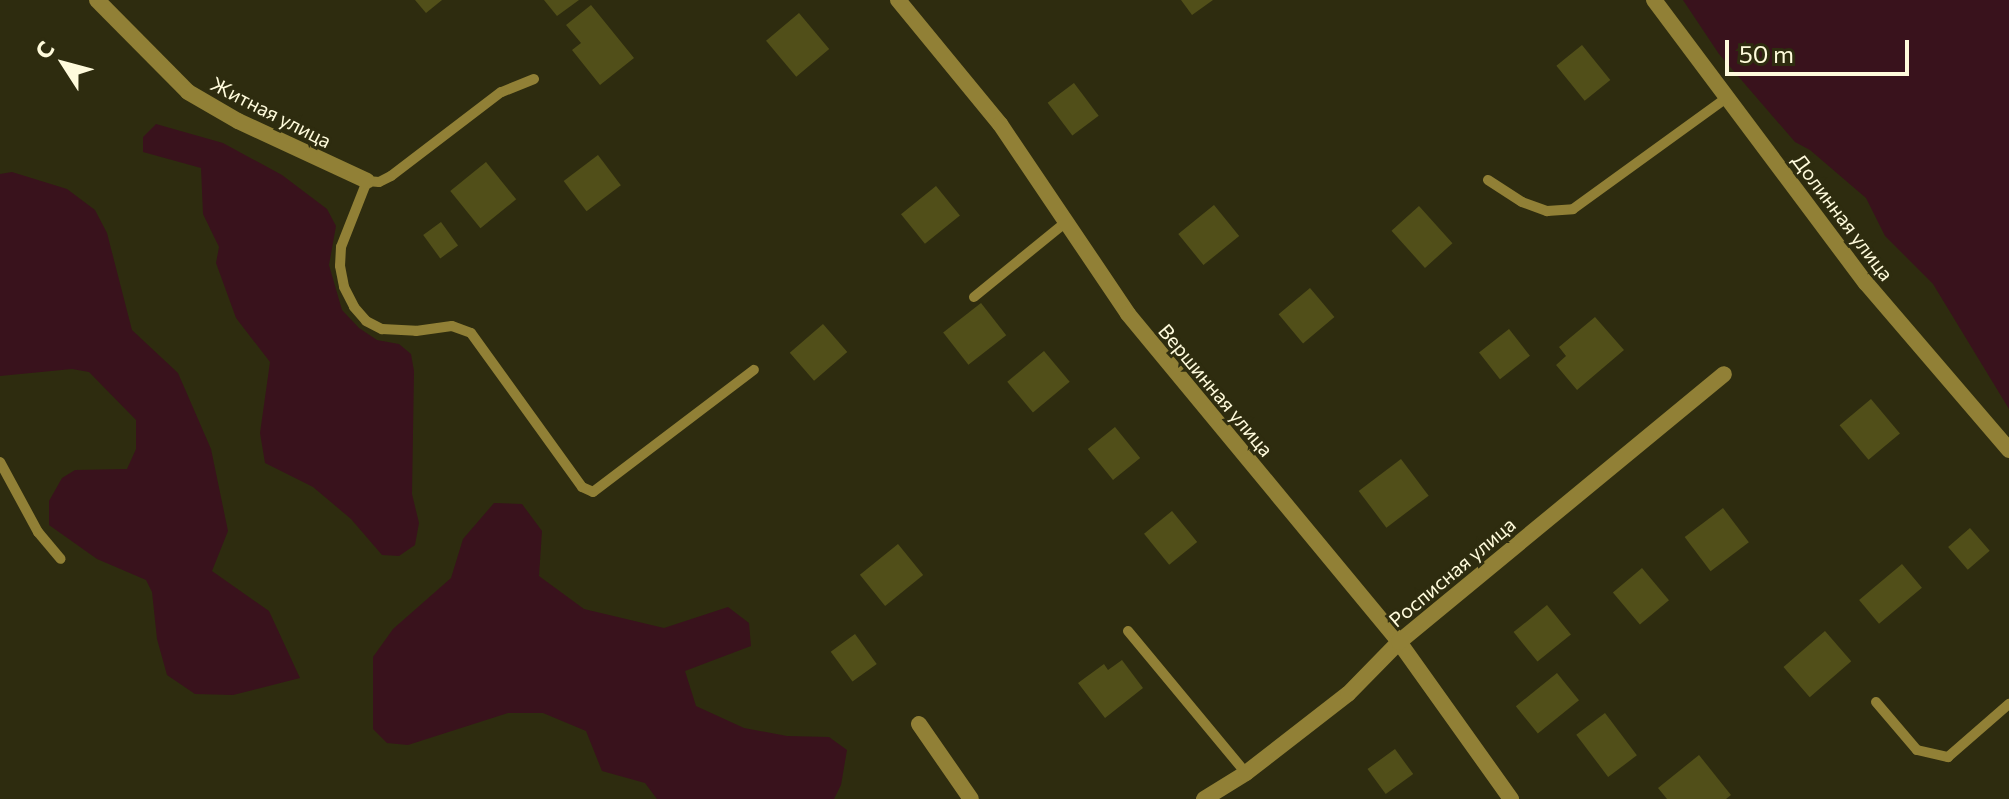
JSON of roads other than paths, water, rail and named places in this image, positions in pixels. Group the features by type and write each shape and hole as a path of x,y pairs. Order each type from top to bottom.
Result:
{"street":[{"name":"Житная улица","path":"97,0 188,92 238,121 367,181"},
{"name":"Вершинная улица","path":"898,0 1000,124 1128,314 1399,642 1511,799"},
{"name":"Долинная улица","path":"1654,0 1866,283 2009,450"},
{"name":"Росписная улица","path":"1204,799 1246,773 1348,694 1399,642 1724,374"},
{"path":"919,724 971,799"}],"lane":[{"path":"534,79 501,92 391,176 379,182 367,181 341,247 344,287 354,307 366,321 382,329 416,331 452,326 471,333 587,491 599,490 754,370"},
{"path":"1488,180 1522,202 1547,211 1573,209 1728,97"},
{"path":"974,297 1066,222"},
{"path":"0,462 38,532 61,559"},
{"path":"1128,631 1246,773"},
{"path":"1876,702 1917,750 1948,757 2009,704"}]}
